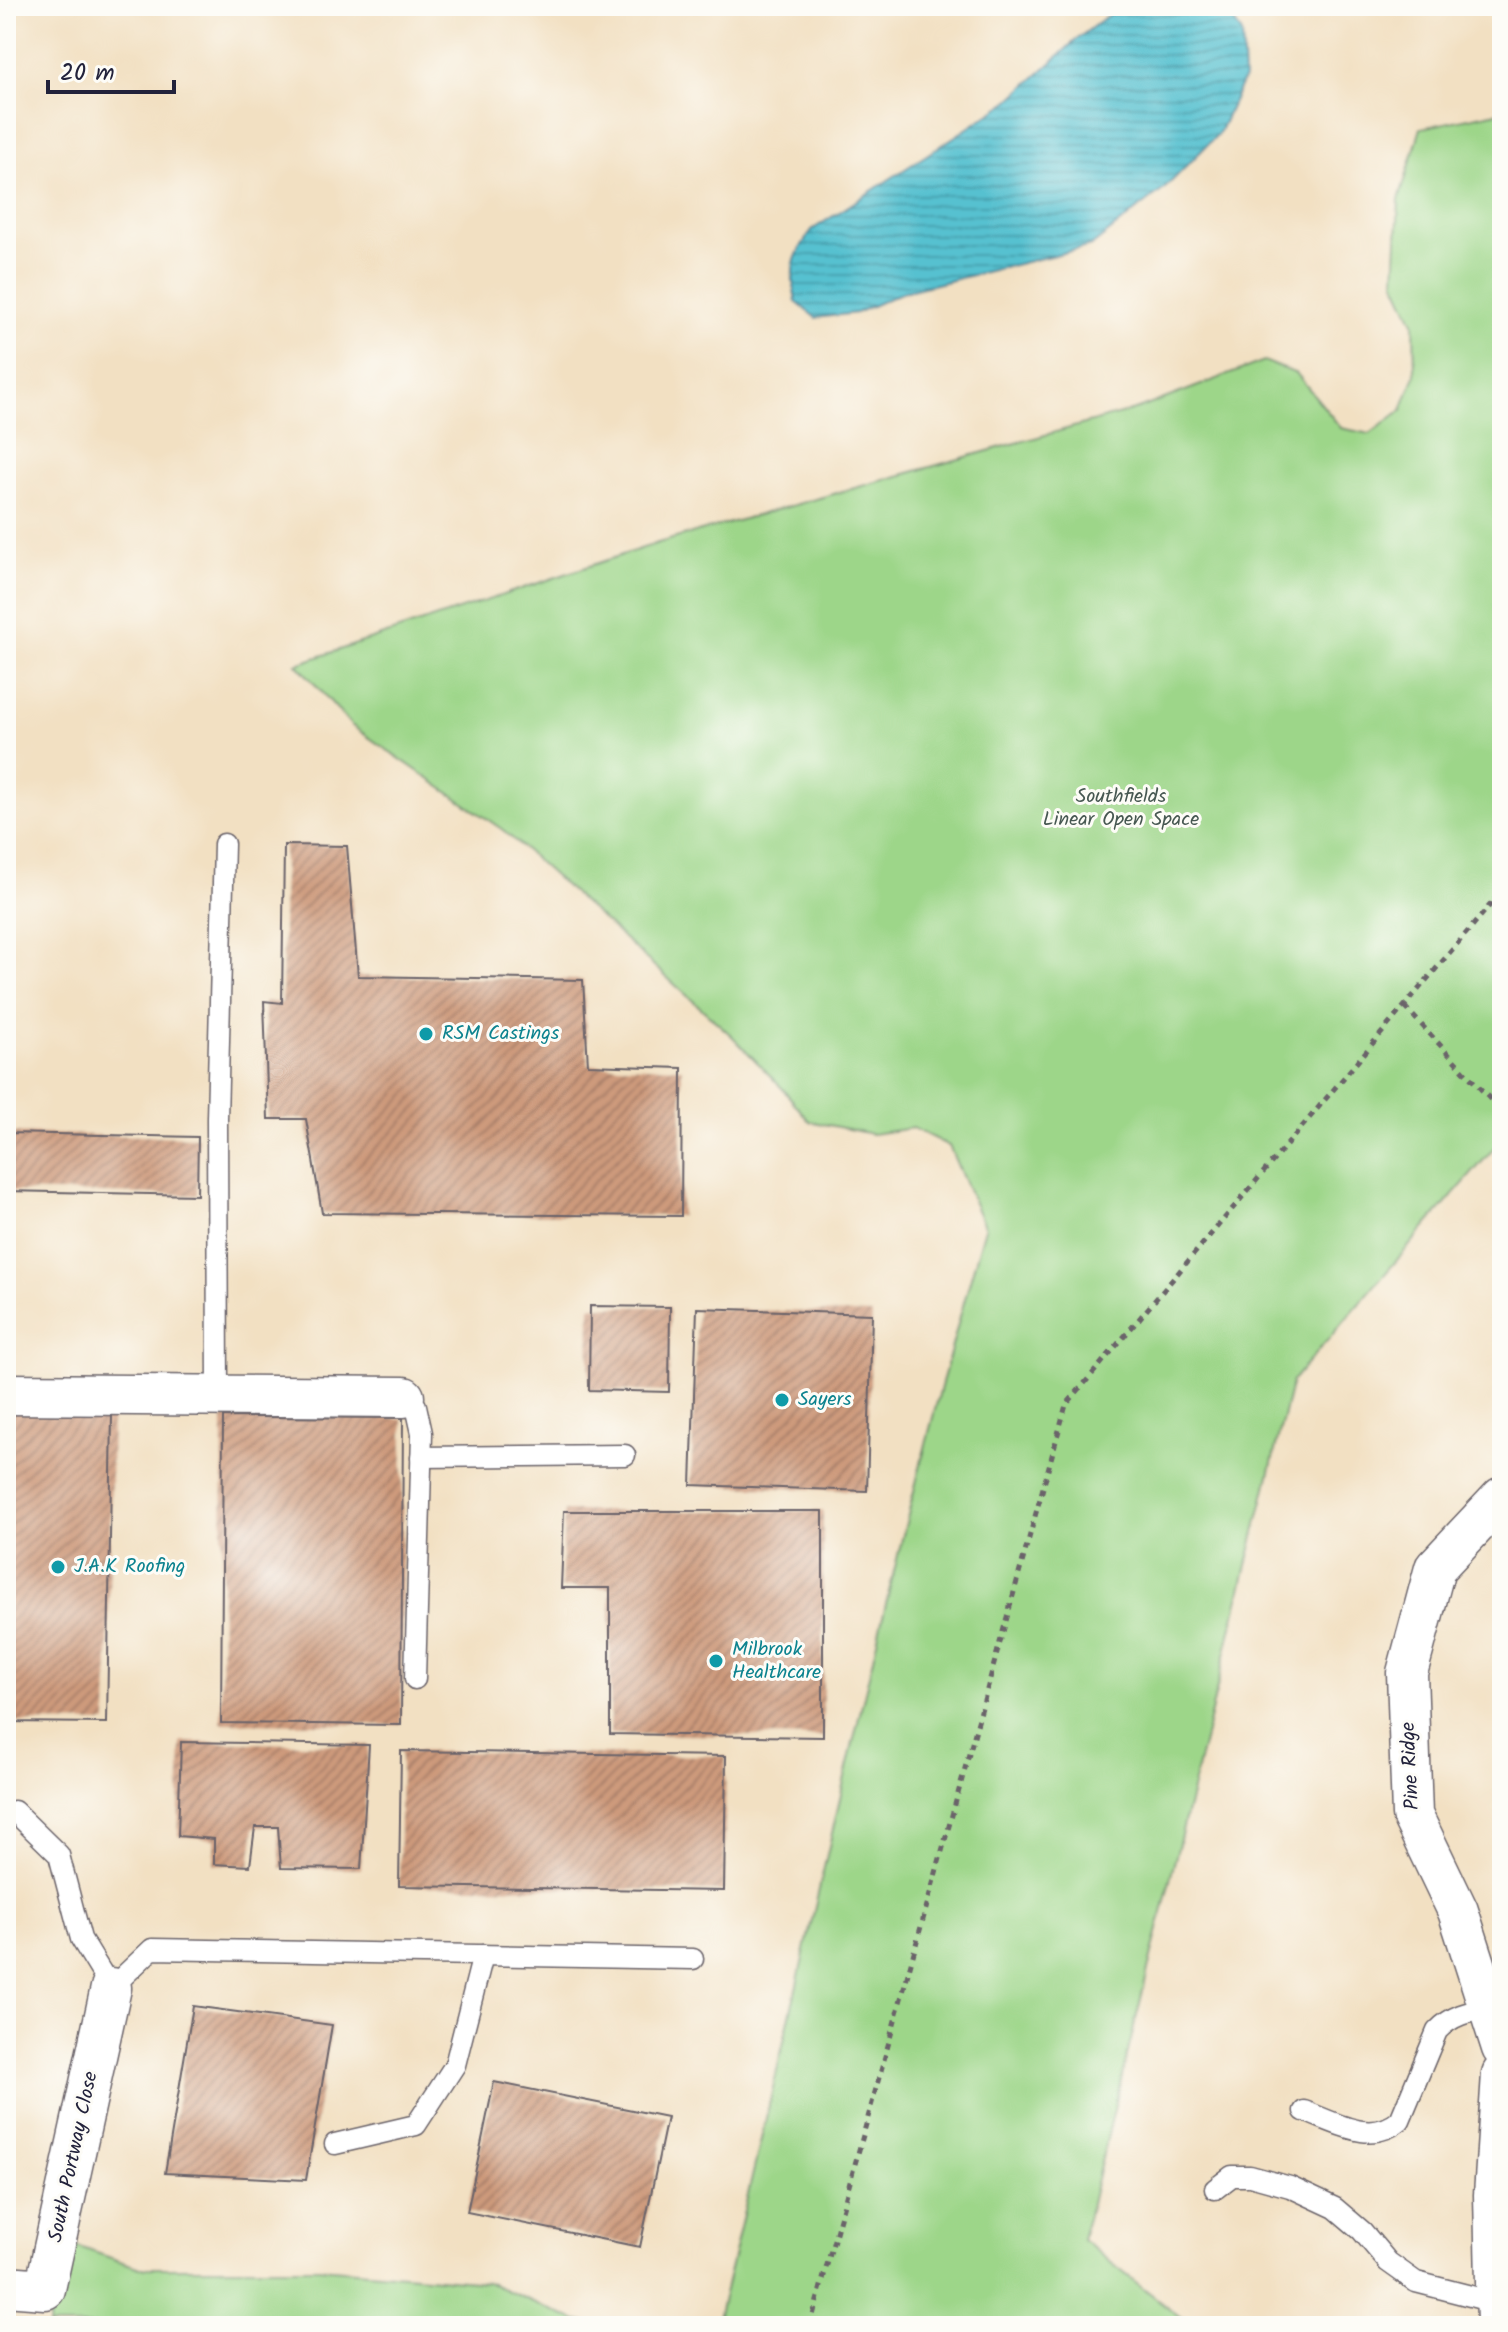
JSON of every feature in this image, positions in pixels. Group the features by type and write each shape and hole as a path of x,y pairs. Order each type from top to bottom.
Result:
{"street":[{"path":"6,1394 404,1397"},
{"name":"Pine Ridge","path":"1502,1497 1435,1568 1407,1673 1412,1815 1458,1911 1502,2048"},
{"name":"South Portway Close","path":"6,2286 45,2289 111,1988"},
{"path":"1498,2315 1502,2074"}],"lane":[{"path":"218,1395 217,1119 224,844"},
{"path":"404,1397 416,1406 420,1420 415,1679"},
{"path":"421,1457 625,1455"},
{"path":"14,1811 59,1855 81,1939 111,1988 152,1949 693,1959"},
{"path":"335,2144 416,2125 455,2065 483,1955"},
{"path":"1304,2111 1363,2132 1388,2130 1400,2120 1437,2031 1447,2020 1459,2014 1489,2008"},
{"path":"1215,2189 1232,2176 1268,2179 1290,2187 1335,2208 1362,2231 1388,2262 1416,2282 1498,2315"}],"path":[{"path":"810,2326 1066,1405 1502,891"},
{"path":"1405,1007 1502,1112"}],"green space":[{"name":"Southfields Linear Open Space","path":"1502,111 1502,1139 1292,1381 1082,2240 1192,2326 716,2326 911,1501 985,1228 949,1146 913,1128 872,1134 809,1121 732,1036 503,830 351,725 297,664 658,543 1138,409 1264,361 1297,374 1341,428 1370,434 1402,410 1415,375 1414,322 1395,281 1399,200 1421,128"},
{"path":"56,2239 140,2268 320,2268 487,2282 577,2321 600,2326 48,2326"}],"water":[{"path":"1120,6 1223,6 1242,33 1244,78 1219,133 1164,189 1091,246 903,292 856,313 816,318 796,302 794,264 812,230 1009,101 1077,39"}],"building":[{"name":"RSM Castings","path":"284,845 347,846 358,976 583,980 588,1065 682,1068 681,1216 322,1213 306,1119 268,1119 264,1001 282,1003"},
{"path":"6,1133 198,1137 197,1195 6,1191"},
{"path":"590,1306 670,1307 669,1392 589,1390"},
{"name":"Sayers","path":"697,1308 872,1314 867,1491 691,1485"},
{"name":"J.A.K Roofing","path":"6,1410 112,1413 107,1723 6,1722"},
{"path":"223,1417 403,1418 401,1725 221,1723"},
{"name":"Milbrook Healthcare","path":"564,1511 823,1511 823,1737 610,1734 610,1588 561,1588"},
{"path":"181,1742 369,1745 361,1869 281,1868 278,1827 255,1827 250,1866 214,1864 214,1839 178,1836"},
{"path":"401,1751 726,1756 724,1891 399,1886"},
{"path":"193,2006 332,2025 306,2180 165,2173"},
{"path":"494,2082 667,2117 640,2247 467,2212"}],"place":[{"name":"RSM Castings","path":"426,1034"},
{"name":"Sayers","path":"782,1400"},
{"name":"J.A.K Roofing","path":"58,1567"},
{"name":"Milbrook Healthcare","path":"716,1661"}]}
